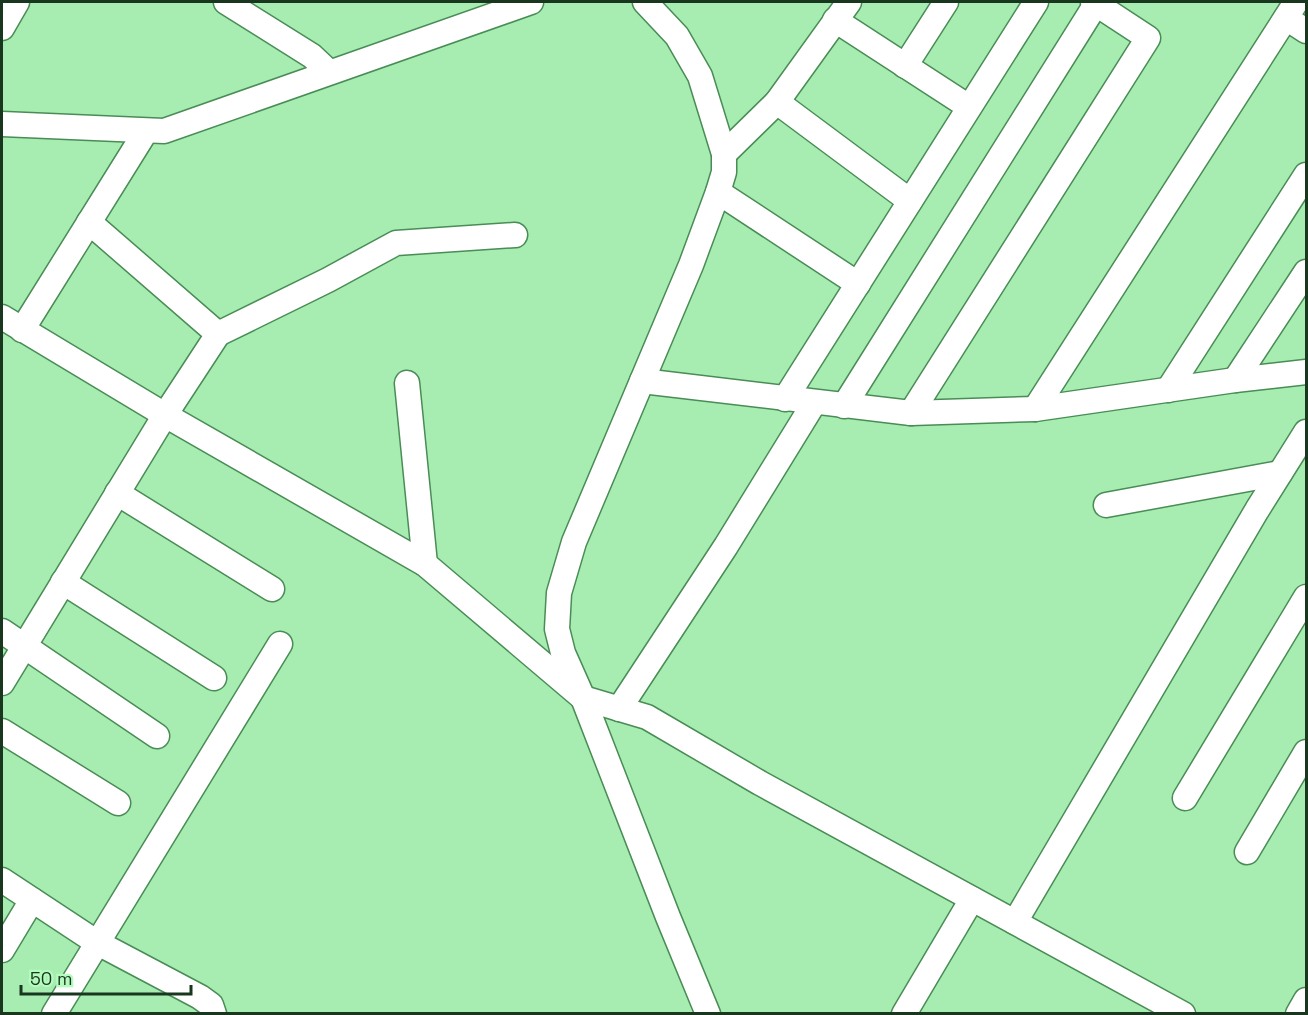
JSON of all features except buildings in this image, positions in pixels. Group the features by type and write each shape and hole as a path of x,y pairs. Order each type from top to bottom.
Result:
{"street":[{"path":"2,28 17,2"},
{"path":"226,2 312,56 329,72"},
{"path":"3,127 164,131 531,2"},
{"path":"645,2 677,36 700,76 724,154 724,172 691,265 574,542 559,593 557,629 563,653 708,1014"},
{"path":"905,66 946,2"},
{"path":"785,399 1036,2"},
{"path":"844,406 1094,3 1148,38 911,413"},
{"path":"1035,409 1291,10 1306,31"},
{"path":"724,154 777,102 842,11 905,66 969,107"},
{"path":"777,102 910,201"},
{"path":"146,131 89,222 12,323 165,415 425,564 583,698 647,717 760,783 1183,1014"},
{"path":"1168,390 1306,175"},
{"path":"718,192 858,284"},
{"path":"89,222 218,334"},
{"path":"2,683 165,415 218,334 328,280 396,243 515,235"},
{"path":"1235,380 1306,272"},
{"path":"642,381 911,413 1035,409 1306,372"},
{"path":"407,383 425,564"},
{"path":"619,709 726,546 814,403"},
{"path":"1015,922 1306,432"},
{"path":"1106,505 1280,473"},
{"path":"117,494 272,589"},
{"path":"63,582 214,678"},
{"path":"1185,798 1306,597"},
{"path":"2,631 158,736"},
{"path":"54,1014 280,644"},
{"path":"2,731 118,803"},
{"path":"1247,852 1306,752"},
{"path":"2,880 96,942 200,997 211,1005 214,1014"},
{"path":"904,1014 972,898"},
{"path":"2,950 32,900"},
{"path":"1298,1014 1306,1000"}]}
